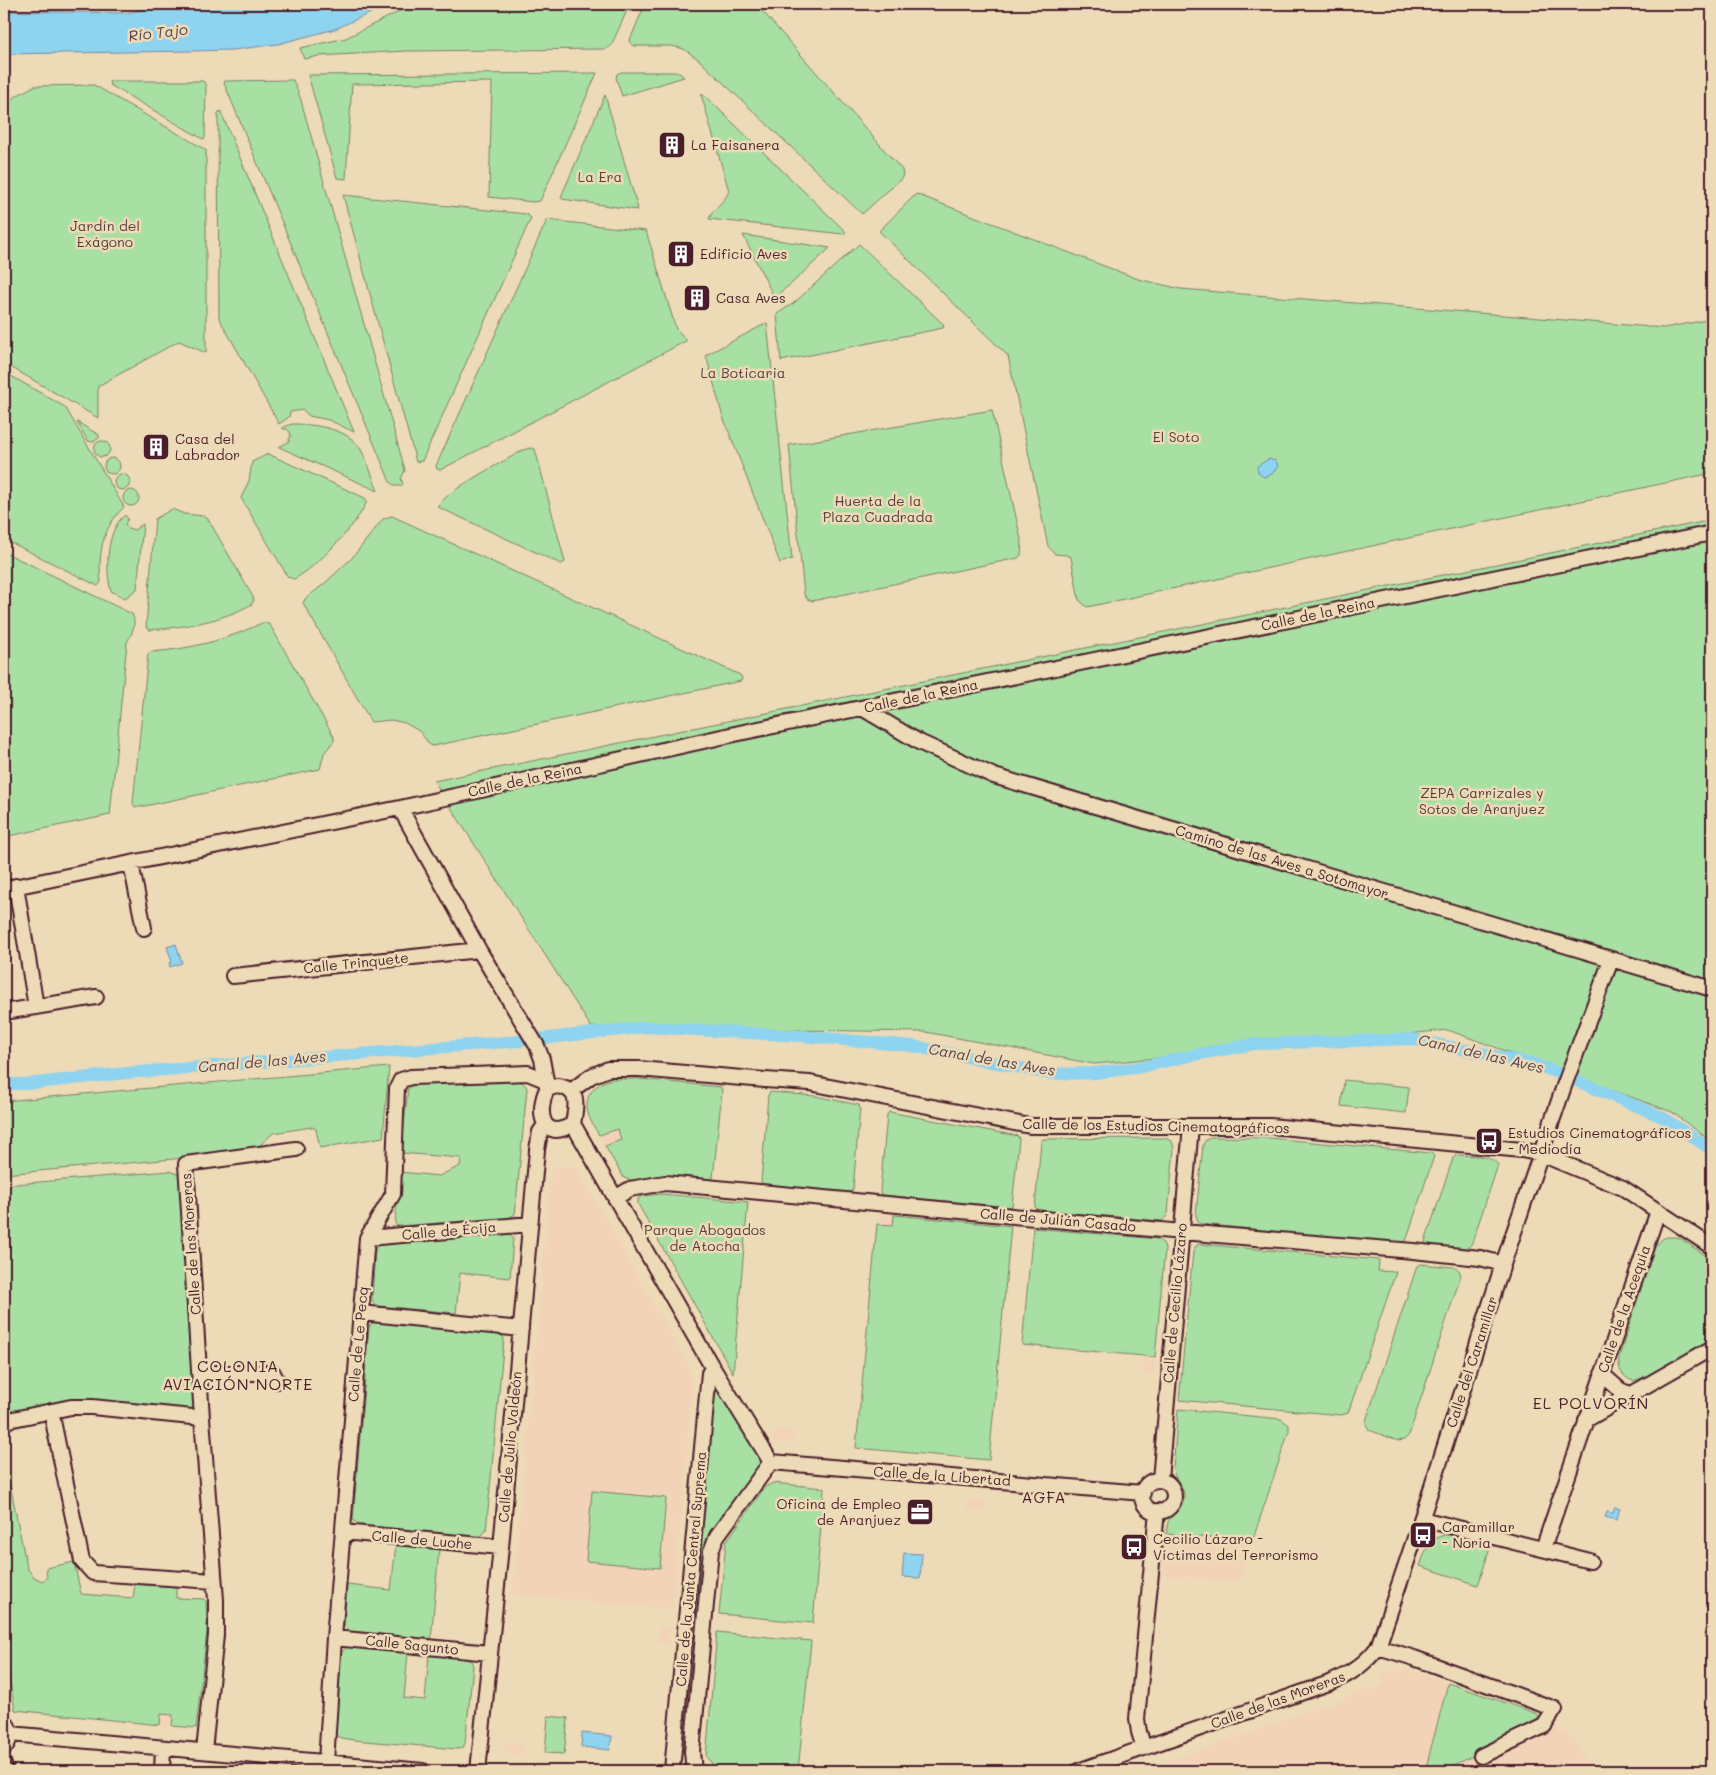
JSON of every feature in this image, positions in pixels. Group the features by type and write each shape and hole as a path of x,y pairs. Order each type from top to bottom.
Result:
{"street":[{"name":"Calle de la Reina","path":"36,1007 10,888 400,808 862,708 1712,533"},
{"name":"Camino de las Aves a Sotomayor","path":"862,708 919,742 994,776 1712,989"},
{"path":"400,808 479,950 537,1046 542,1059 546,1084 541,1117 545,1125 557,1130 565,1129 573,1124"},
{"path":"131,864 144,928"},
{"name":"Calle Trinquete","path":"233,976 479,950"},
{"name":"Calle del Caramillar","path":"1378,1647 1422,1519 1541,1154 1610,960"},
{"path":"4,1012 96,997"},
{"name":"Calle de los Estudios Cinematográficos","path":"571,1091 591,1076 608,1069 639,1068 810,1083 1030,1126 1270,1126 1541,1154 1623,1188 1712,1247"},
{"name":"Calle de Le Pecq","path":"326,1762 334,1638 367,1238 393,1194 397,1088 401,1080 411,1077 528,1073 546,1084"},
{"path":"546,1084 566,1087 575,1096 576,1104 573,1124 714,1370 771,1462"},
{"name":"Calle de Julio Valdeón","path":"478,1771 501,1547 537,1150 540,1132 545,1125"},
{"name":"Calle de Cecilio Lázaro","path":"1160,1480 1191,1126"},
{"name":"Calle de las Moreras","path":"204,1751 216,1635 186,1164 296,1149"},
{"name":"Calle de Julián Casado","path":"615,1198 630,1189 665,1183 1182,1232 1412,1251 1480,1258 1504,1264"},
{"name":"Calle de la Acequia","path":"1543,1549 1658,1211"},
{"name":"Calle de Écija","path":"367,1238 530,1224"},
{"path":"361,1313 521,1328"},
{"path":"1586,1420 1712,1348"},
{"name":"Calle de la Junta Central Suprema","path":"671,1771 709,1373 714,1370"},
{"path":"199,1373 273,1373 277,1381"},
{"path":"1602,1374 1620,1390 1632,1395"},
{"path":"4,1421 71,1407 92,1407 202,1418"},
{"path":"51,1411 82,1561 93,1573 214,1581"},
{"name":"Calle de la Junta Central Suprema","path":"692,1771 692,1752 711,1551 717,1536 771,1462"},
{"name":"Calle de la Libertad","path":"771,1462 1143,1493"},
{"path":"1160,1480 1170,1486 1174,1491 1174,1497 1168,1508 1157,1511 1150,1509 1146,1505 1143,1500 1143,1493 1149,1483 1160,1480"},
{"path":"1144,1748 1139,1732 1138,1720 1157,1511"},
{"path":"1422,1519 1590,1561"},
{"name":"Calle de Luohe","path":"343,1532 501,1547"},
{"name":"Calle Sagunto","path":"334,1638 490,1653"},
{"path":"1378,1647 1414,1658 1555,1709 1544,1726 1481,1756"},
{"name":"Calle de las Moreras","path":"1078,1771 1332,1682 1358,1668 1369,1659 1378,1647"},
{"path":"4,1720 10,1734 8,1744 4,1748"},
{"path":"10,1734 326,1762 360,1768 423,1771"},
{"path":"162,1771 163,1748"},
{"path":"4,1764 5,1771"},
{"path":"671,1771 683,1769 692,1771"}],"shaded area":[{"path":"618,1128 622,1140 605,1146 599,1135"},
{"path":"552,1166 575,1166 688,1365 693,1386 672,1609 513,1594"},
{"path":"878,1213 894,1215 893,1226 877,1224"},
{"path":"1144,1356 1155,1357 1153,1375 1142,1374"},
{"path":"775,1430 793,1432 792,1443 774,1441"},
{"path":"969,1500 985,1501 984,1512 968,1511"},
{"path":"1166,1534 1252,1542 1242,1575 1236,1581 1163,1575"},
{"path":"659,1627 670,1628 669,1644 658,1643"},
{"path":"1408,1670 1448,1683 1425,1771 1140,1771 1247,1733 1248,1738 1257,1734 1256,1730 1384,1685 1382,1675"},
{"path":"161,1714 174,1715 172,1726 160,1725"},
{"path":"1555,1727 1563,1730 1575,1742 1592,1771 1442,1771 1475,1754"},
{"path":"505,1743 523,1745 522,1755 504,1753"}],"green space":[{"path":"414,4 630,4 611,46 606,49 406,51 319,56 304,59 300,48 346,38"},
{"path":"645,4 756,4 902,170 903,175 901,179 862,214 698,59 684,49 672,46 635,46 631,44 630,40"},
{"path":"621,72 678,72 684,77 622,96 616,78 617,74"},
{"path":"597,73 541,199 540,201 533,202 489,197 492,82 352,84 346,179 337,178 308,75"},
{"path":"293,80 300,97 405,470 401,479 403,484 401,486 395,486 390,482 224,83 225,81"},
{"path":"203,81 206,85 205,138 203,139 110,85 109,82"},
{"name":"Jardín del Exágono","path":"94,85 206,150 206,353 179,341 98,386 98,418 4,363 4,103 34,86"},
{"path":"701,94 846,232 843,234 709,219 729,191"},
{"name":"La Era","path":"605,95 637,210 562,199 561,197"},
{"path":"220,111 354,432 329,420 309,416 303,410 290,412 289,417 279,424 219,318 218,113"},
{"name":"El Soto","path":"916,194 1138,279 1181,289 1664,328 1712,319 1712,473 1087,607 1079,600 1071,557 1055,554 1048,546 1008,356 879,231"},
{"path":"343,195 526,214 531,218 422,461 416,462"},
{"path":"547,220 646,231 676,329 686,341 440,470 437,469 436,466"},
{"path":"743,235 830,248 774,297"},
{"path":"859,244 944,325 943,328 781,361 777,314 794,303"},
{"name":"La Boticaria","path":"767,323 792,559 780,563 722,414 706,355"},
{"path":"4,372 65,407 124,507 106,532 103,541 100,561 101,582 98,586 4,539"},
{"name":"Huerta de la Plaza Cuadrada","path":"992,410 1022,544 1021,555 1018,558 812,601 807,599 804,594 789,445"},
{"path":"77,422 99,435 99,438 93,442 88,441"},
{"path":"292,424 329,428 354,441 365,458 378,491 279,447 290,441 290,432 287,429 283,429 283,427"},
{"path":"102,441 108,443 110,449 108,455 102,457 96,455 94,449 96,443"},
{"path":"535,449 565,562 561,564 438,507 455,490 523,450"},
{"path":"268,454 365,498 367,501 346,533 324,556 294,579 288,577 241,498 249,481 252,462"},
{"path":"112,458 118,460 120,466 118,472 112,474 106,472 104,466 106,460"},
{"path":"122,474 128,476 130,482 128,488 122,490 116,488 114,482 116,476"},
{"path":"131,490 139,498 131,506 123,498"},
{"path":"172,509 184,514 204,516 208,519 253,597 252,604 228,615 203,622 150,630 146,627 155,519"},
{"path":"125,515 128,519 125,524 128,528 134,530 143,524 137,589 125,598 111,591 108,562 114,530"},
{"path":"392,516 740,675 741,681 433,746 430,745 419,731 405,723 391,720 371,722 303,603 305,599 352,558 383,519"},
{"name":"ZEPA Carrizales y Sotos de Aranjuez","path":"1712,520 1712,1142 1672,1112 1448,1030 1094,1064 926,1032 591,1027 434,781"},
{"path":"4,552 132,614 134,625 127,642 110,815 4,837"},
{"path":"262,623 270,625 334,737 334,741 324,753 320,769 135,807 133,803 148,654 208,643"},
{"path":"389,1067 383,1137 320,1148 316,1129 312,1127 273,1133 257,1148 185,1158 4,1174 4,1101"},
{"path":"489,1079 516,1080 527,1088 515,1214 509,1218 397,1226 395,1223 400,1172 439,1176 460,1166 461,1158 401,1153 408,1088 414,1085"},
{"path":"612,1079 638,1079 721,1087 713,1178 657,1176 631,1180 624,1178 605,1146 621,1140 618,1129 599,1135 590,1119 587,1107 587,1101 592,1091 601,1083"},
{"path":"1344,1080 1409,1087 1406,1113 1341,1106"},
{"path":"770,1092 815,1096 859,1105 853,1189 851,1192 764,1184 761,1182 768,1095"},
{"path":"889,1112 1018,1136 1012,1206 881,1195 887,1115"},
{"path":"1211,1137 1269,1138 1431,1153 1434,1156 1406,1241 1404,1244 1390,1243 1201,1224 1198,1222 1196,1215 1203,1145"},
{"path":"1165,1138 1172,1141 1174,1148 1168,1213 1162,1221 1038,1210 1035,1208 1041,1142 1043,1139"},
{"path":"1457,1155 1485,1157 1495,1161 1498,1165 1472,1243 1467,1249 1427,1246 1425,1242 1453,1158"},
{"path":"170,1171 180,1175 196,1410 4,1414 4,1185"},
{"name":"Parque Abogados de Atocha","path":"662,1194 748,1202 733,1373 638,1204 638,1199 642,1196"},
{"path":"894,1215 1011,1226 989,1460 856,1448 877,1224 893,1225"},
{"path":"1033,1228 1157,1239 1163,1243 1165,1249 1155,1357 1022,1345"},
{"path":"505,1233 513,1238 510,1278 460,1273 456,1313 378,1306 372,1301 375,1250 379,1244"},
{"path":"1667,1237 1680,1238 1712,1260 1712,1338 1647,1376 1633,1381 1621,1372 1619,1357 1655,1247 1662,1239"},
{"path":"1199,1244 1379,1260 1378,1271 1396,1272 1348,1413 1341,1415 1179,1400 1193,1252"},
{"path":"1421,1264 1453,1267 1459,1270 1461,1275 1409,1435 1404,1440 1398,1441 1369,1430 1366,1421 1417,1266"},
{"path":"377,1321 500,1334 504,1338 486,1531 480,1537 359,1525 353,1520 369,1328 371,1323"},
{"path":"721,1388 763,1463 717,1529 700,1616 693,1615 713,1391"},
{"path":"1178,1409 1281,1419 1289,1425 1289,1431 1252,1542 1166,1534 1168,1522 1182,1505 1184,1495 1173,1469"},
{"path":"4,1455 27,1568 34,1577 42,1581 47,1578 46,1568 74,1562 81,1594 133,1598 135,1584 176,1587 176,1598 203,1599 206,1601 207,1631 196,1728 172,1726 173,1715 161,1714 160,1725 15,1710 4,1649"},
{"path":"773,1483 824,1488 813,1623 719,1614 726,1542 765,1487"},
{"path":"592,1491 666,1498 660,1568 586,1561"},
{"path":"1449,1535 1491,1545 1478,1585 1420,1566 1429,1544 1437,1538"},
{"path":"396,1544 439,1549 431,1640 350,1631 344,1626 347,1585 391,1590"},
{"path":"717,1632 811,1641 798,1771 719,1771 706,1757"},
{"path":"347,1647 408,1653 404,1698 425,1700 429,1655 471,1661 473,1666 463,1748 354,1740 337,1736 335,1731 341,1653"},
{"path":"1448,1683 1535,1713 1541,1720 1542,1718 1555,1722 1553,1728 1475,1755 1442,1771 1425,1771"},
{"path":"548,1716 568,1718 564,1754 545,1753"}],"water":[{"name":"Río Tajo","path":"169,4 390,4 335,29 278,44 233,50 4,54 4,11 127,13"},
{"path":"1269,459 1276,461 1278,466 1272,474 1264,477 1257,470 1257,466"},
{"path":"176,944 182,963 170,967 169,964 172,961 167,947"},
{"path":"1615,1507 1620,1509 1616,1520 1605,1517 1607,1512 1613,1513"},
{"path":"904,1553 922,1554 920,1578 902,1577"},
{"path":"582,1733 612,1736 610,1750 581,1747"}],"waterway":[{"name":"Canal de las Aves","path":"540,1039 646,1027 801,1036 913,1046 1050,1074 1095,1073 1141,1067 1254,1044 1411,1039 1531,1063 1558,1073"},
{"name":"Canal de las Aves","path":"4,1084 27,1084 127,1073 520,1041"},
{"name":"Canal de las Aves","path":"1577,1081 1662,1117 1712,1150"}],"place":[{"name":"La Faisanera","path":"672,145"},
{"name":"Edificio Aves","path":"681,254"},
{"name":"Casa Aves","path":"697,298"},
{"name":"Casa del Labrador","path":"156,447"},
{"name":"Estudios Cinematográficos - Mediodía","path":"1489,1141"},
{"name":"Oficina de Empleo de Aranjuez","path":"920,1512"},
{"name":"Caramillar - Noria","path":"1423,1535"},
{"name":"Cecilio Lázaro - Víctimas del Terrorismo","path":"1134,1547"}],"district":[{"name":"COLONIA AVIACIÓN NORTE","path":"238,1375"},
{"name":"EL POLVORÍN","path":"1591,1403"},
{"name":"AGFA","path":"1044,1497"}]}
